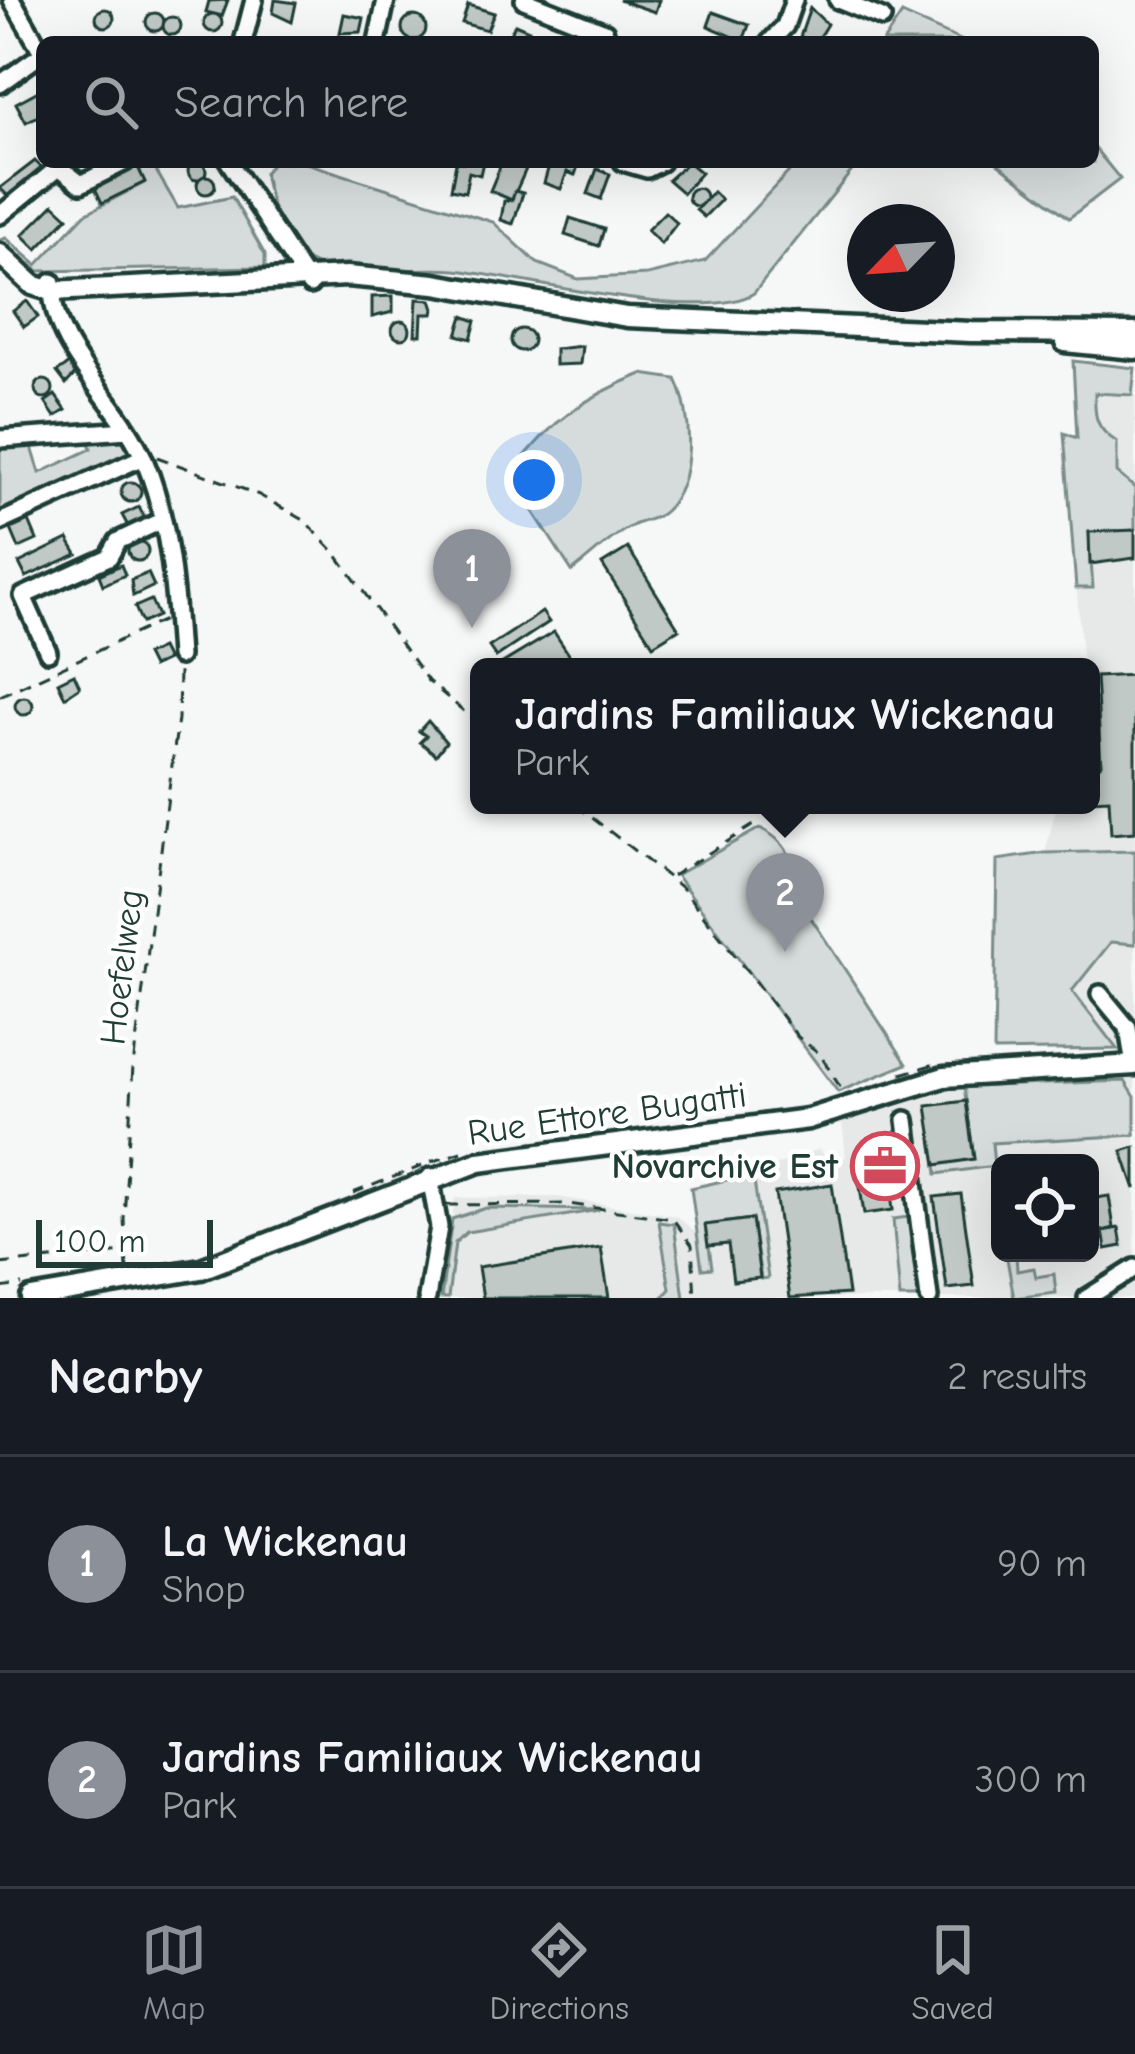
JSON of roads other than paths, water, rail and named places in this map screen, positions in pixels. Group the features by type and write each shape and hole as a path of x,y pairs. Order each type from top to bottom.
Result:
{"main road":[{"path":"6,260 52,286 388,281 627,317 971,332 1135,333"},
{"path":"971,332 1135,349"},
{"name":"Rue Ettore Bugatti","path":"31,1298 130,1283 224,1261 430,1178 500,1158 793,1122 944,1077 1134,1065"}],"street":[{"path":"12,0 36,42"},
{"path":"245,36 254,0"},
{"path":"378,36 386,0"},
{"path":"524,0 605,32"},
{"path":"776,36 785,26 794,0"},
{"path":"838,0 882,18"},
{"path":"3,75 36,56"},
{"path":"0,215 58,168"},
{"path":"60,168 81,184 113,168"},
{"path":"233,168 300,281"},
{"path":"52,286 56,321 143,457 161,521 179,656"},
{"path":"0,439 128,430"},
{"path":"0,522 143,457"},
{"path":"48,652 23,596 109,556 118,541 161,521"},
{"path":"1100,994 1132,1032 1134,1065"},
{"path":"906,1120 929,1298"},
{"path":"427,1298 439,1206 430,1178"},
{"path":"1088,1298 1135,1268"}],"place":[{"name":"La Wickenau","path":"472,628"},
{"name":"Jardins Familiaux Wickenau","path":"785,952"},
{"name":"Novarchive Est","path":"885,1166"}]}
